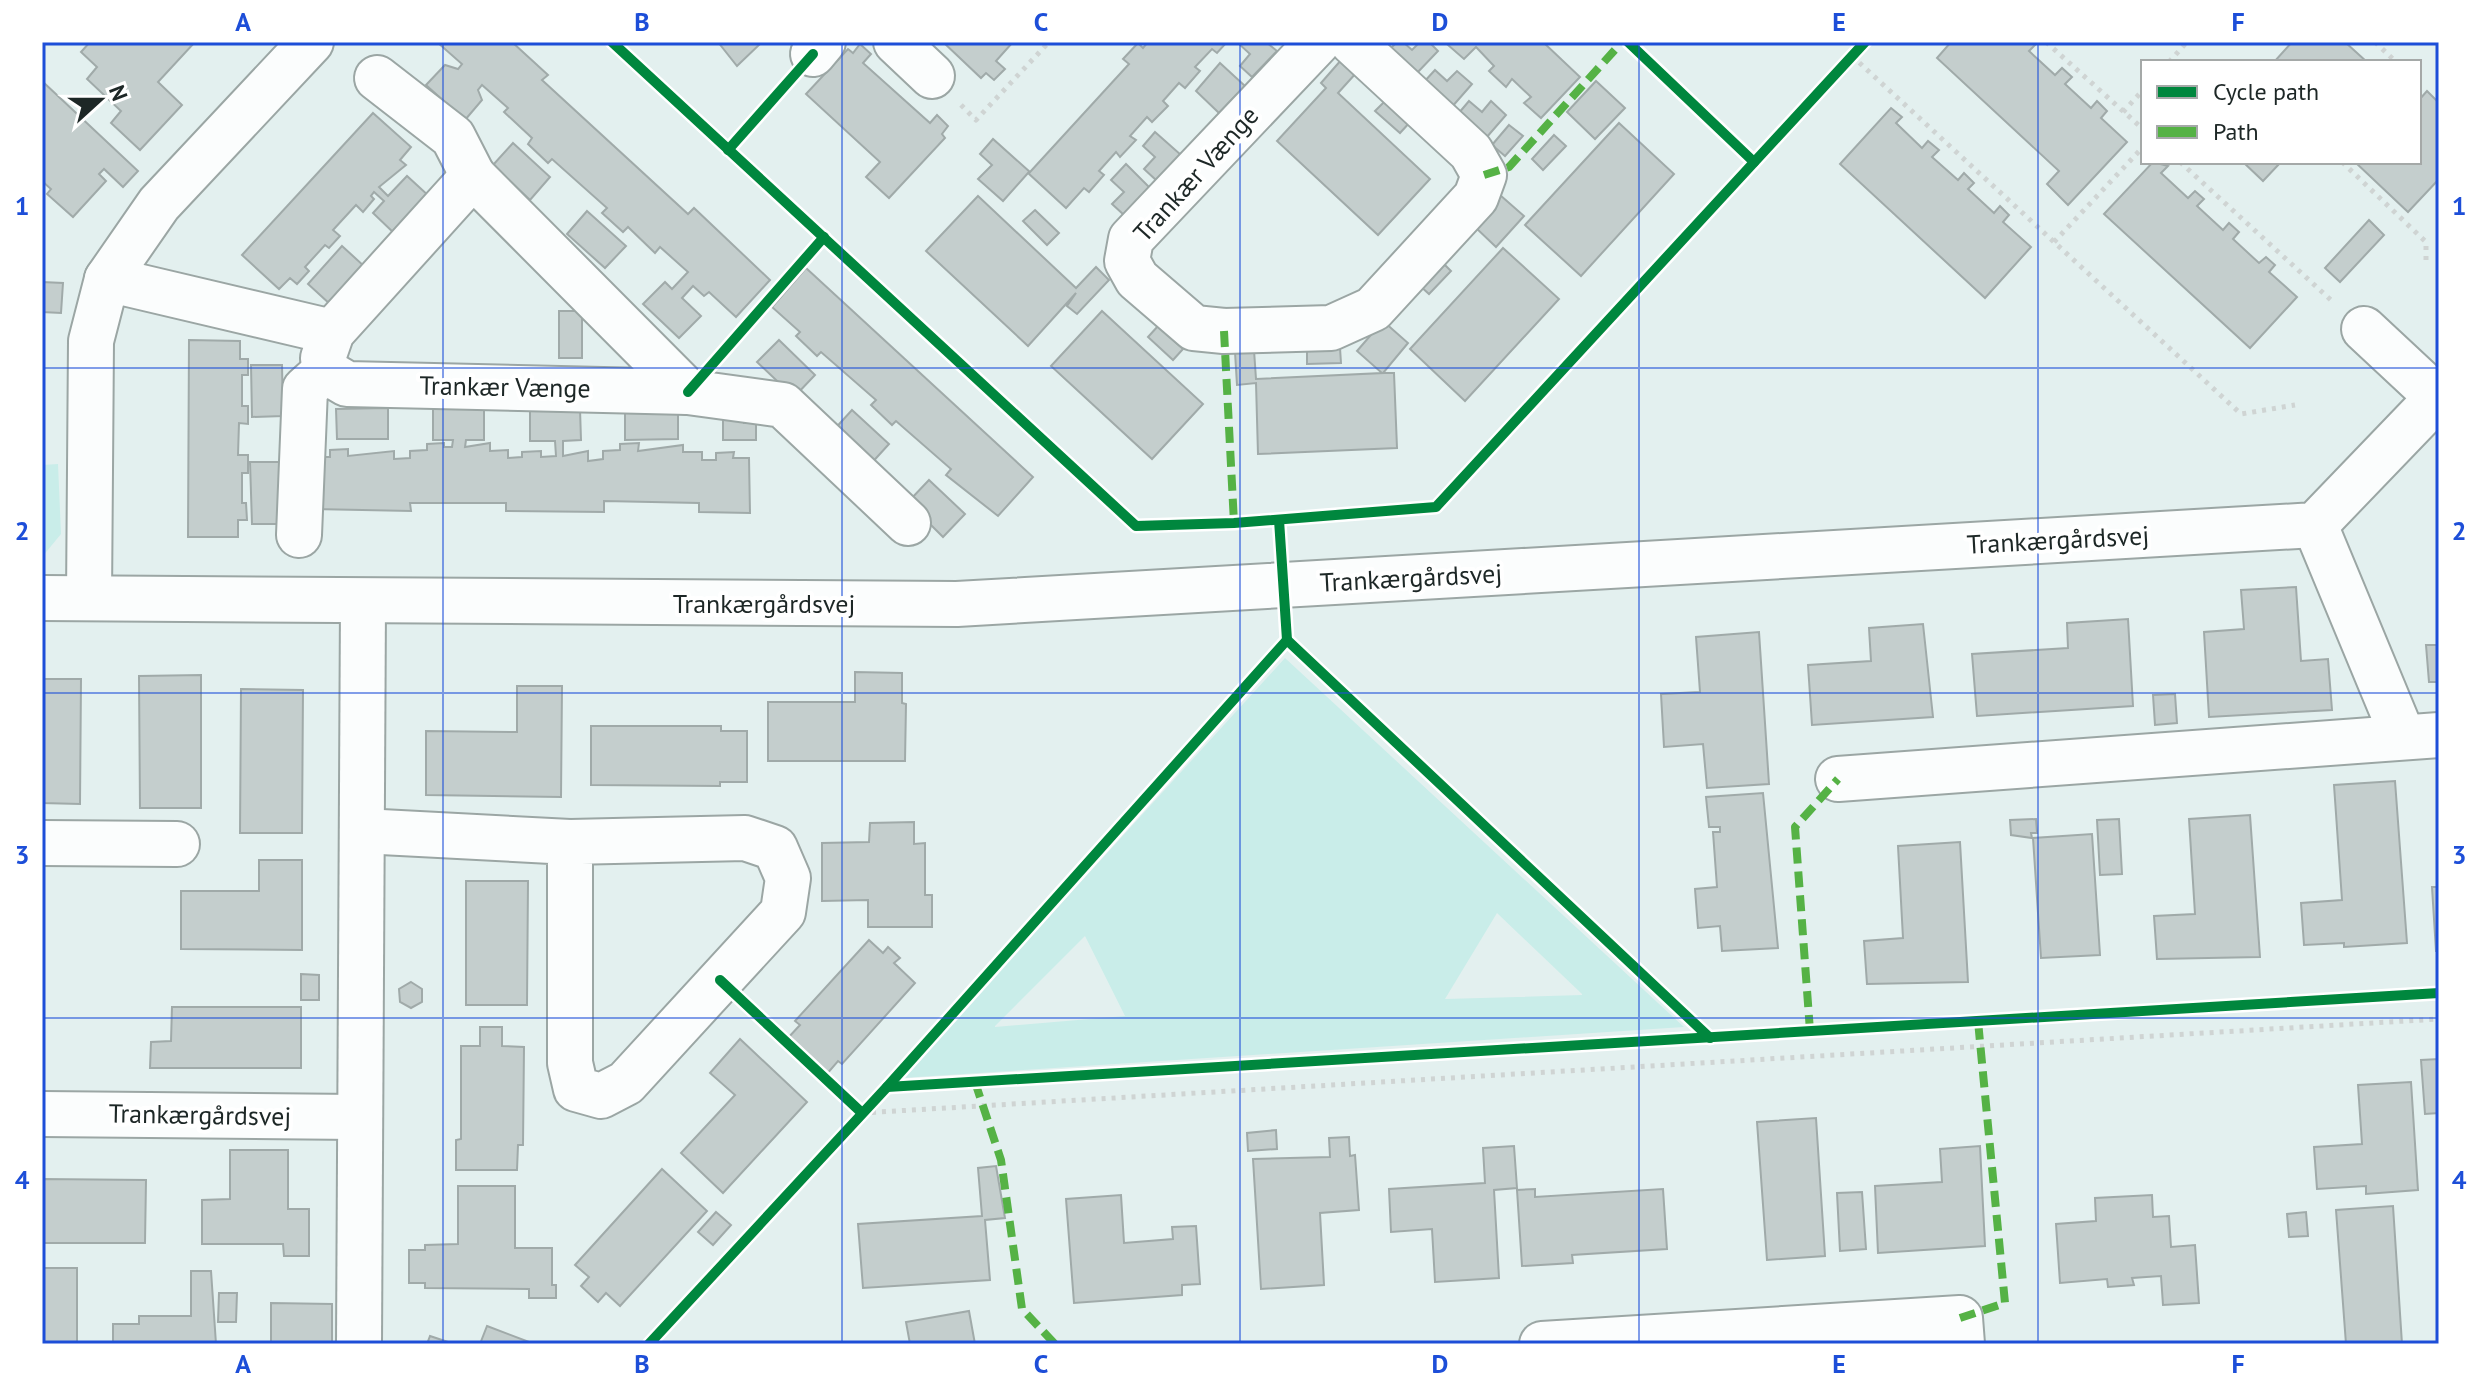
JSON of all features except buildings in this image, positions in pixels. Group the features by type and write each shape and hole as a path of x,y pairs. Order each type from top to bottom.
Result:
{"street":[{"path":"896,42 932,76"},
{"name":"Trankær Vænge","path":"1318,42 1131,239 1127,261 1137,279 1194,328 1224,331 1331,328 1373,309 1476,197 1484,175 1471,152 1352,42"},
{"path":"89,598 91,341 107,279 159,204 288,50"},
{"path":"377,78 453,137 473,176 688,392"},
{"path":"299,535 305,389 329,351 473,176"},
{"name":"Trankær Vænge","path":"107,279 329,351 347,384 688,392 783,405 908,523"},
{"path":"1838,779 2421,736 2315,525 2438,397 2364,329"},
{"name":"Trankærgårdsvej","path":"42,598 363,603 957,604 2315,525"},
{"path":"359,1344 357,1117 363,603"},
{"path":"362,831 570,842 745,838 775,848 788,878 783,912 626,1083 601,1096 576,1089 570,1063 570,842"},
{"path":"42,843 177,844"},
{"name":"Trankærgårdsvej","path":"42,1114 357,1117"},
{"path":"1542,1344 1960,1318 1962,1344"}],"path":[{"path":"932,76 976,120 1049,42"},
{"path":"2046,42 2141,127"},
{"path":"2171,60 2187,42"},
{"path":"2375,42 2394,60"},
{"path":"1852,56 2241,414 2295,405"},
{"path":"2123,112 2141,92"},
{"path":"2054,242 2141,149"},
{"path":"2182,164 2364,329"},
{"path":"2344,164 2426,242 2426,260"},
{"path":"851,1103 862,1113 2439,1019"}],"shaded area":[{"path":"58,464 61,534 42,557 42,465"},
{"path":"1285,658 1684,1027 902,1078","holes":["1497,913 1582,994 1582,995 1445,999","1085,936 1125,1016 995,1027 995,1026"]}],"marked path":[{"path":"1484,175 1509,167 1622,42"},
{"path":"1224,331 1234,523"},
{"path":"1810,1031 1795,827 1838,779"},
{"path":"1960,1318 2005,1303 1978,1021"},
{"path":"975,1082 1001,1160 1022,1309 1055,1344"}],"cycle path":[{"path":"612,42 1136,526 1234,523 1436,507 1865,42"},
{"path":"1628,42 1754,162"},
{"path":"728,150 813,54"},
{"path":"688,392 824,237"},
{"path":"1279,520 1287,640"},
{"path":"649,1344 887,1087 1287,640 1710,1038"},
{"path":"720,980 862,1113"},
{"path":"887,1087 2439,993"}]}
